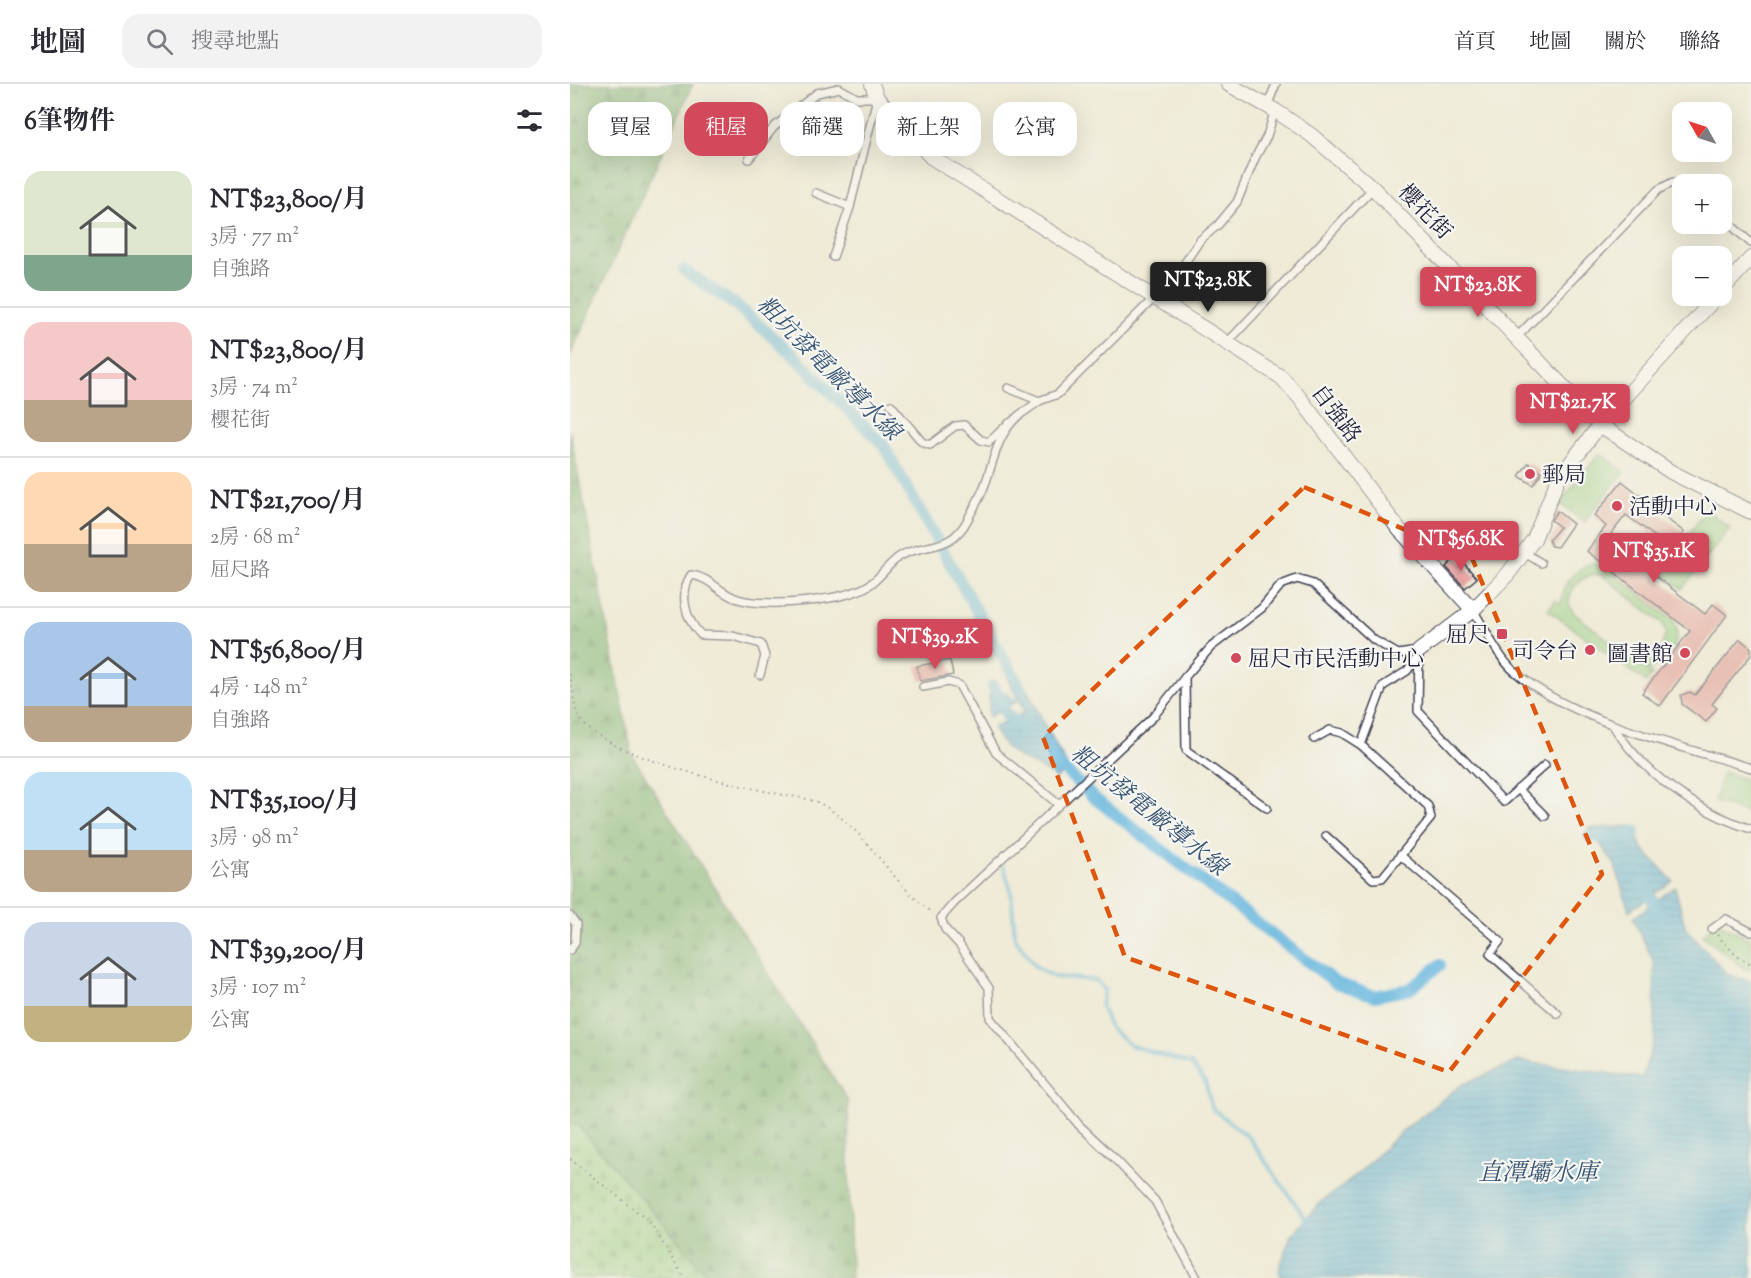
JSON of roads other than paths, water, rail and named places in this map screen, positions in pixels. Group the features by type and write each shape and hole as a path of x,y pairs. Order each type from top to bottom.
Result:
{"street":[{"name":"自強路","path":"872,84 877,98 931,157 1281,377 1299,397 1398,528 1473,610"},
{"name":"櫻花街","path":"1228,84 1271,108 1311,135 1373,188 1600,425 1671,472 1751,512"},
{"path":"1732,279 1751,258"},
{"path":"1419,653 1473,610 1509,574 1534,539 1558,479 1600,425 1708,306"}],"lane":[{"path":"891,405 922,442 930,445 955,426 964,425 981,440 989,442 1040,401 1058,394 1176,276 1200,240 1218,225 1237,202 1255,158 1267,136 1276,84"},
{"path":"749,159 774,127 817,93 839,88 857,98 877,98 850,207 833,257"},
{"path":"1517,337 1658,190 1672,183"},
{"path":"1227,343 1373,188"},
{"path":"816,193 850,207"},
{"path":"1732,226 1751,243"},
{"path":"1008,388 1040,401"},
{"path":"760,675 765,656 761,644 733,636 701,635 692,626 685,602 685,585 691,575 702,576 728,594 749,601 770,603 857,592 870,585 891,562 905,554 949,541 964,526 984,488 997,445 1016,418"},
{"path":"1525,553 1541,563"},
{"path":"1197,1278 1155,1201 1079,1125 990,1018 989,988 959,944 945,929 940,918 1058,804 1153,717 1211,646 1262,608 1281,585 1298,579 1313,584 1374,640 1398,654 1419,653"},
{"name":"自強路","path":"1473,610 1512,669 1534,686 1612,724 1751,768"},
{"path":"1361,745 1383,686 1407,671 1419,653"},
{"path":"1419,653 1418,711 1504,802 1545,765"},
{"path":"1185,677 1186,750 1267,807"},
{"path":"923,687 948,682 959,685 996,753 1058,804"},
{"path":"1612,724 1625,746 1647,768 1709,812 1751,829"},
{"path":"1314,739 1330,730 1342,733 1361,745 1428,806 1431,818 1382,878 1373,879 1326,836"},
{"path":"1518,789 1545,816"},
{"path":"1400,855 1500,941 1490,954 1558,1014"},
{"path":"570,916 576,924 575,943 570,950"},
{"path":"1712,929 1726,919 1751,932"}],"water":[{"path":"1019,675 1067,766 1056,779 1014,754 999,739 993,727 1025,712 1008,680"},
{"path":"999,689 1017,701 989,717 989,695"},
{"path":"1633,826 1642,848 1673,881 1629,911 1615,865 1589,828"},
{"name":"直潭壩水庫","path":"1675,887 1686,929 1728,975 1751,981 1751,1278 1282,1278 1279,1270 1291,1235 1322,1201 1352,1179 1402,1131 1461,1085 1518,1061 1642,1078 1655,1038 1654,963 1633,918"}],"waterway":[{"name":"粗坑發電廠導水線","path":"684,270 737,306 794,356 883,445 1021,689"},
{"path":"993,686 1007,715 1021,728"},
{"name":"粗坑發電廠導水線","path":"1054,760 1094,798 1336,983 1375,996 1410,989 1440,965"},
{"path":"1590,836 1622,838 1635,831"},
{"path":"1004,867 1011,891 1015,938 1036,967 1055,977 1095,980 1104,989 1101,1006 1110,1028 1130,1045 1191,1064 1205,1081 1212,1108 1249,1138 1308,1222"},
{"path":"1643,882 1661,917"}],"place":[{"name":"郵局","path":"1530,474"},
{"name":"活動中心","path":"1617,506"},
{"name":"屈尺","path":"1502,634"},
{"name":"司令台","path":"1590,650"},
{"name":"圖書館","path":"1685,653"},
{"name":"屈尺市民活動中心","path":"1236,658"}]}
